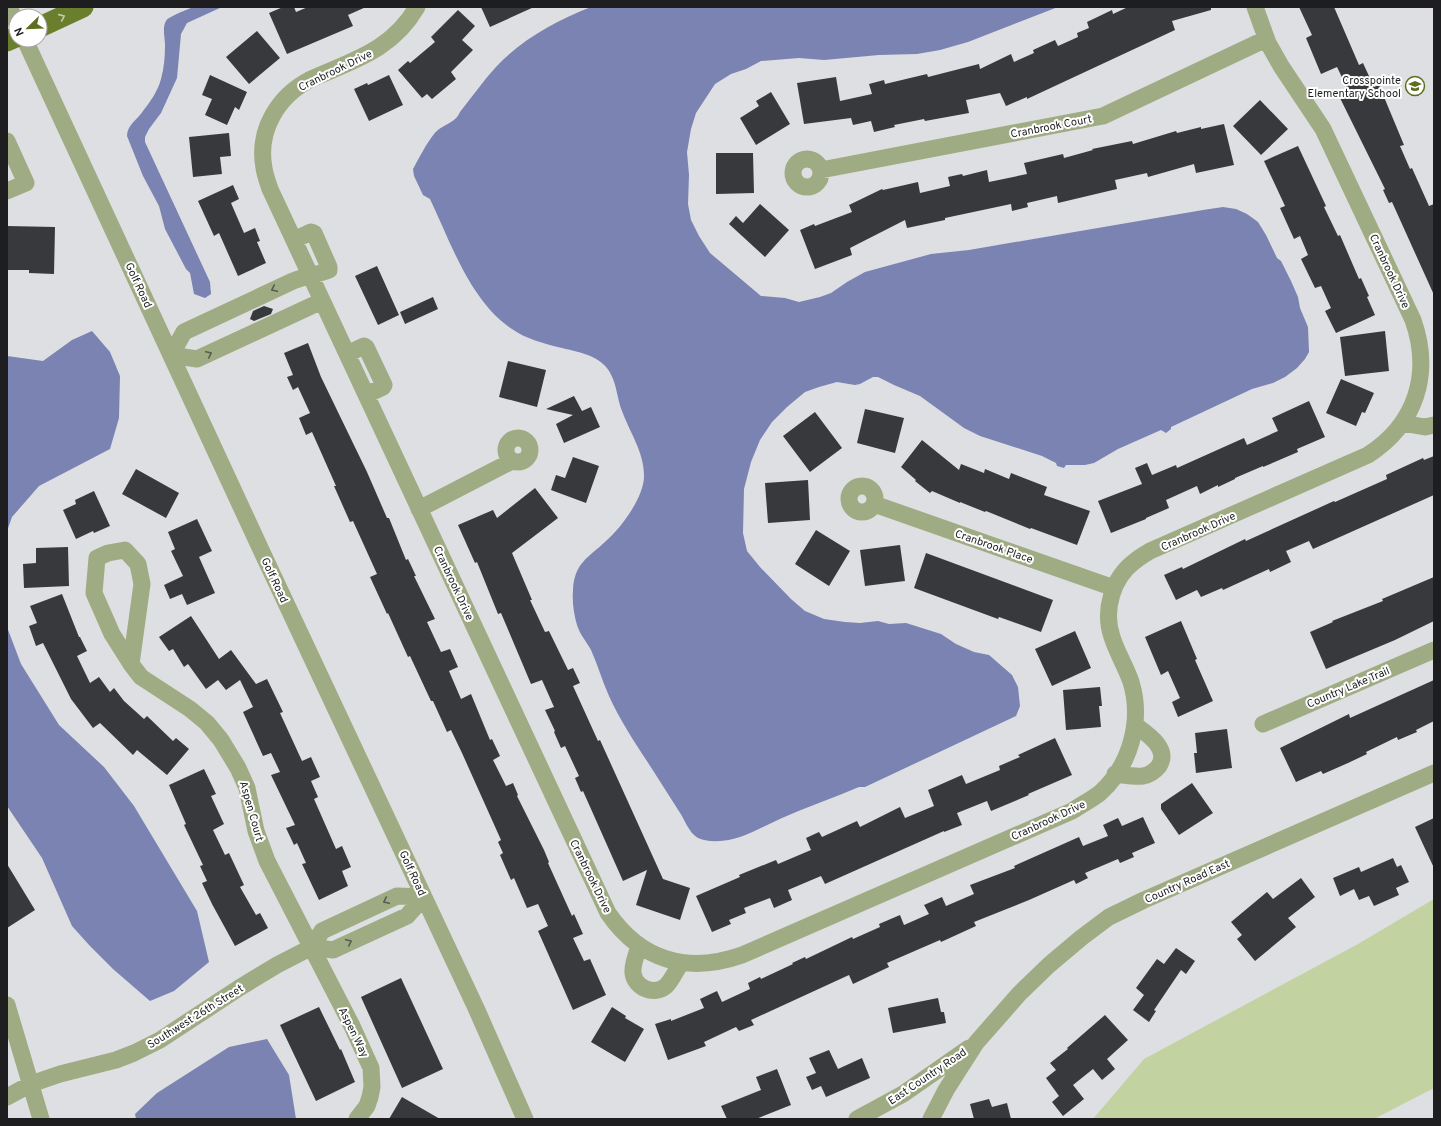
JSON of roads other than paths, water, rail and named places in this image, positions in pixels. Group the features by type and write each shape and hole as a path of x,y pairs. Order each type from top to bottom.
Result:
{"main road":[{"path":"48,22 83,7"}],"street":[{"name":"Cranbrook Drive","path":"417,7 403,28 378,48 303,84 287,96 274,112 264,140 262,150 264,170 270,189 608,913 622,931 639,946 659,956 681,963 698,964 715,963 742,955 1072,811 1096,796 1108,784 1120,768 1128,752 1135,725 1135,706 1131,682 1115,646 1109,627 1109,608 1114,588 1122,574 1135,561 1150,551 1358,460 1378,449 1394,434 1413,405 1420,383 1421,349 1417,331 1410,313 1323,129 1281,66 1266,38 1256,7"},
{"name":"Cranbrook Court","path":"821,170 1103,116 1266,38"},
{"name":"Golf Road","path":"29,48 262,552 476,1008 525,1119"},
{"path":"7,140 26,182 7,191"},
{"path":"310,275 293,281 184,332 171,355 197,359 322,301"},
{"path":"1421,372 1434,385"},
{"path":"1402,423 1425,427 1434,425"},
{"path":"420,509 512,461"},
{"name":"Cranbrook Place","path":"874,504 1114,588"},
{"name":"Aspen Court","path":"131,664 142,584 138,564 125,550 108,553 97,558 94,593 112,634 131,664 141,676 207,723 234,758 247,788 256,831 267,861 312,947"},
{"name":"Country Lake Trail","path":"1263,724 1434,650"},
{"path":"1115,774 1144,776 1155,771 1161,760 1162,754 1157,743 1135,725"},
{"name":"Country Road East","path":"976,1043 1019,994 1049,965 1109,917 1144,900 1434,773"},
{"path":"312,947 333,950 407,916 424,897"},
{"path":"639,946 632,967 635,980 639,986 645,989 651,991 664,987 669,983 681,963"},
{"name":"Southwest 26th Street","path":"7,1098 31,1084 60,1074 116,1060 134,1053 160,1040 277,965 312,947"},
{"name":"Aspen Way","path":"312,947 352,1026 371,1068 372,1088 370,1097 367,1106 357,1119"},
{"path":"7,1005 41,1119"},
{"path":"931,1119 946,1090 976,1043"},
{"name":"East Country Road","path":"857,1119 903,1094 976,1043"}],"water":[{"path":"193,7 222,7 187,23 181,34 177,78 161,113 145,137 145,142 210,282 211,294 205,298 194,294 190,273 186,269 165,229 159,206 143,176 127,136 130,126 151,100 160,83 164,62 164,29 166,21 174,15"},
{"path":"591,7 1058,7 968,42 940,50 917,54 879,55 824,60 799,58 761,61 746,69 731,74 715,84 696,113 691,129 687,152 689,175 688,204 691,220 710,253 761,296 785,298 799,302 831,293 865,272 931,254 969,250 1223,207 1236,209 1247,214 1258,222 1291,281 1308,327 1309,352 1297,368 1285,377 1273,383 1252,389 1171,427 1171,429 1166,433 1161,430 1118,449 1094,463 1085,465 1066,465 1064,468 1057,466 1056,463 1042,456 980,436 964,428 920,396 878,377 873,377 855,385 837,382 819,387 805,392 787,407 772,422 760,440 751,462 744,489 743,533 747,551 760,567 791,599 805,611 824,619 845,622 860,623 878,621 889,624 906,623 941,634 956,644 974,652 989,655 1012,675 1018,687 1020,706 1016,716 865,787 859,787 791,814 735,839 725,841 702,840 695,836 689,829 620,719 591,650 578,629 574,613 573,591 576,574 579,567 612,535 625,520 641,492 643,483 644,475 642,458 619,403 613,379 609,371 599,360 585,354 542,343 517,333 497,317 484,303 473,287 454,252 430,199 423,195 414,176 413,169 434,134 458,116 487,78 506,57 528,39 565,18"},
{"path":"92,331 110,352 120,376 119,418 110,449 39,486 12,517 7,531 7,356 43,361 72,340"},
{"path":"7,627 21,664 59,725 104,767 134,806 197,911 209,962 174,991 150,1001 113,969 90,946 72,926 42,858 7,806"},
{"path":"267,1039 289,1075 296,1119 136,1119 135,1114 157,1093 229,1047"}],"place":[{"name":"Crosspointe Elementary School","path":"1415,86"}]}
